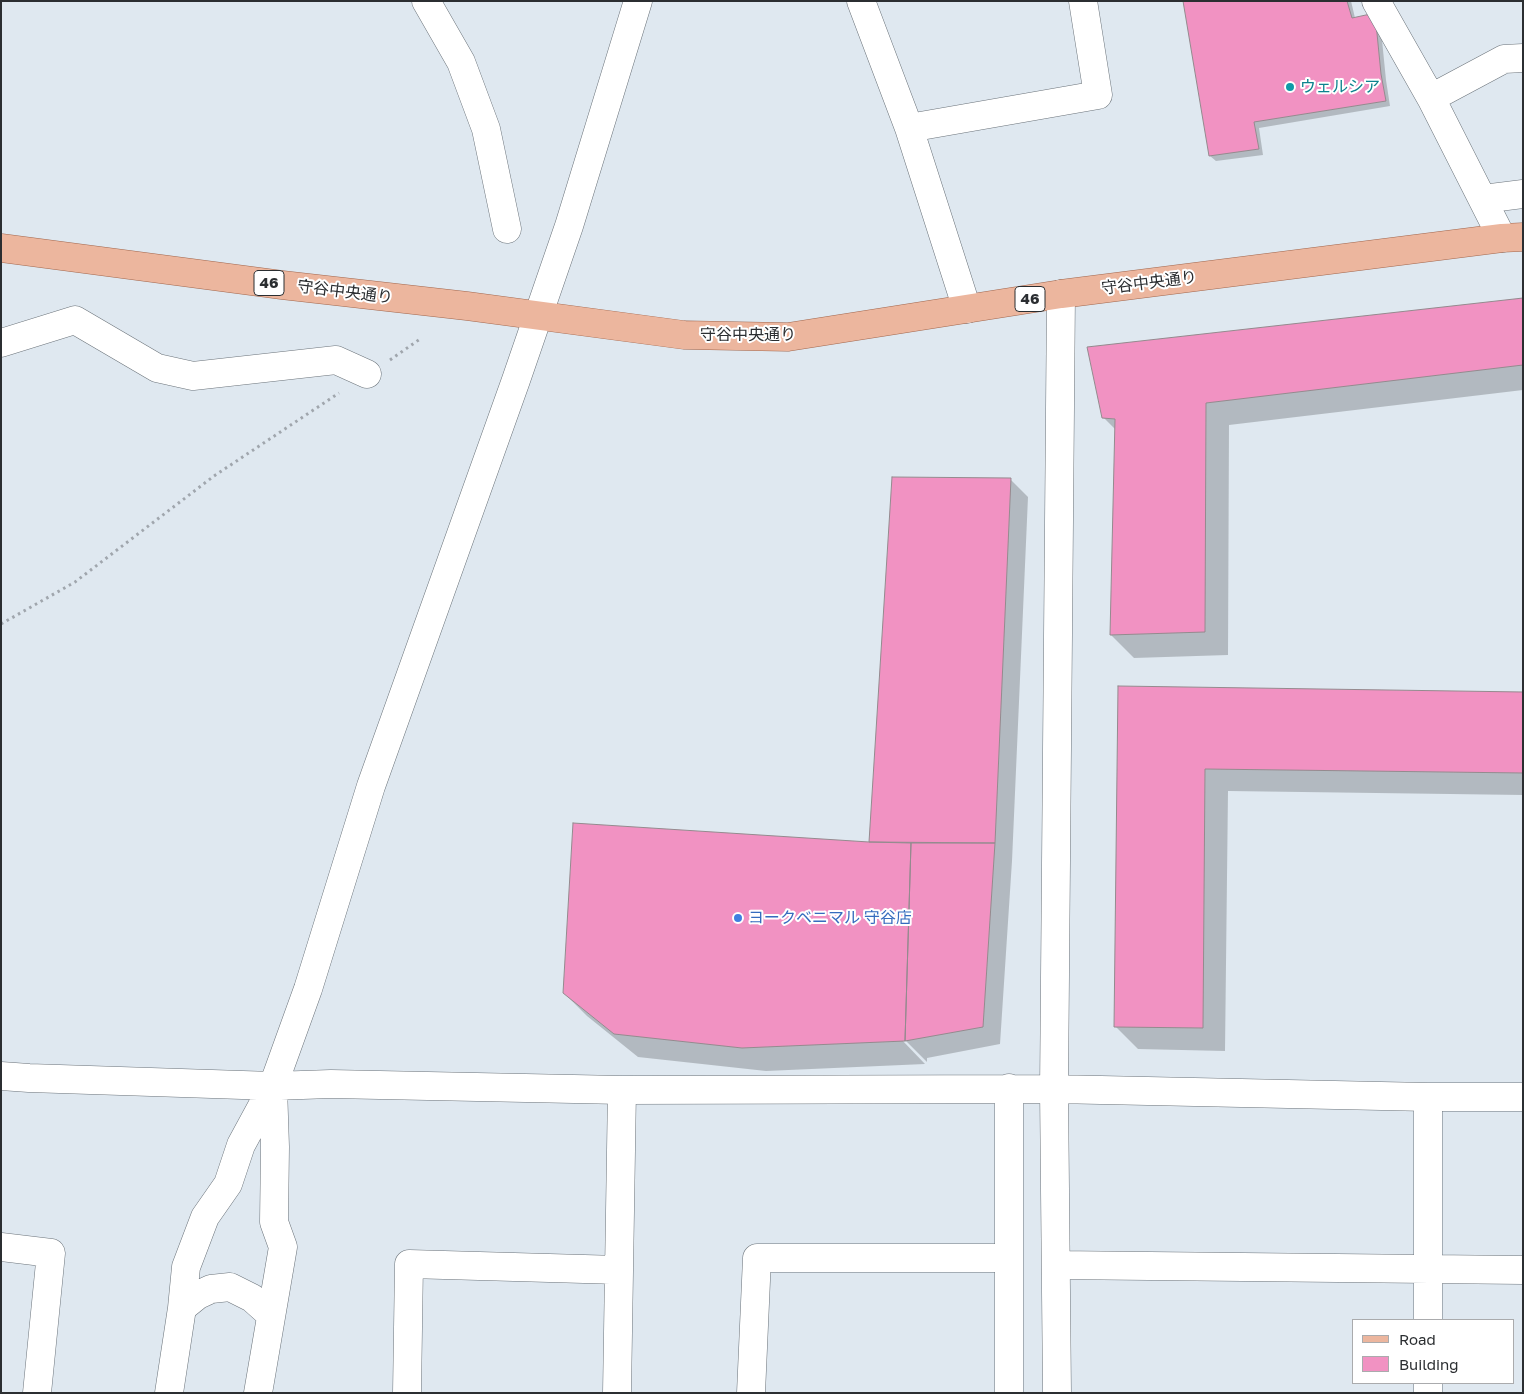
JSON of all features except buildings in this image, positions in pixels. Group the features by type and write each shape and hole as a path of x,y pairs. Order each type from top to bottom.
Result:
{"main road":[{"name":"守谷中央通り","path":"1,248 684,335 788,338 1061,294 1513,237"}],"street":[{"path":"426,1 461,62 486,129 507,229"},
{"path":"169,1393 182,1308 186,1267 205,1217 228,1184 241,1145 273,1086 308,990 371,786 569,226 638,1"},
{"path":"909,128 1098,95 1083,1"},
{"path":"1376,1 1431,98 1483,199 1513,237"},
{"path":"871,4 966,309"},
{"path":"1431,98 1504,59 1523,58"},
{"path":"1483,199 1523,194"},
{"path":"1058,1393 1054,1089 1061,294"},
{"path":"1,343 75,320 157,368 193,376 336,360 367,374"},
{"path":"1,1076 273,1086 331,1084 622,1090 1009,1088 1428,1097 1523,1097"},
{"path":"258,1393 283,1247 274,1222 275,1147 273,1086"},
{"path":"1009,1088 1009,1393"},
{"path":"617,1393 622,1090"},
{"path":"1428,1097 1428,1319"},
{"path":"1,1247 51,1253 37,1393"},
{"path":"751,1393 756,1258 1009,1258"},
{"path":"408,1393 409,1264 619,1270"},
{"path":"1056,1266 1523,1270"},
{"path":"182,1308 198,1295 211,1289 230,1287 252,1298 271,1315"}],"path":[{"path":"1,624 75,582 214,476 420,339"}],"place":[{"name":"ウェルシア","path":"1290,87"},
{"name":"ヨークベニマル 守谷店","path":"738,918"}]}
